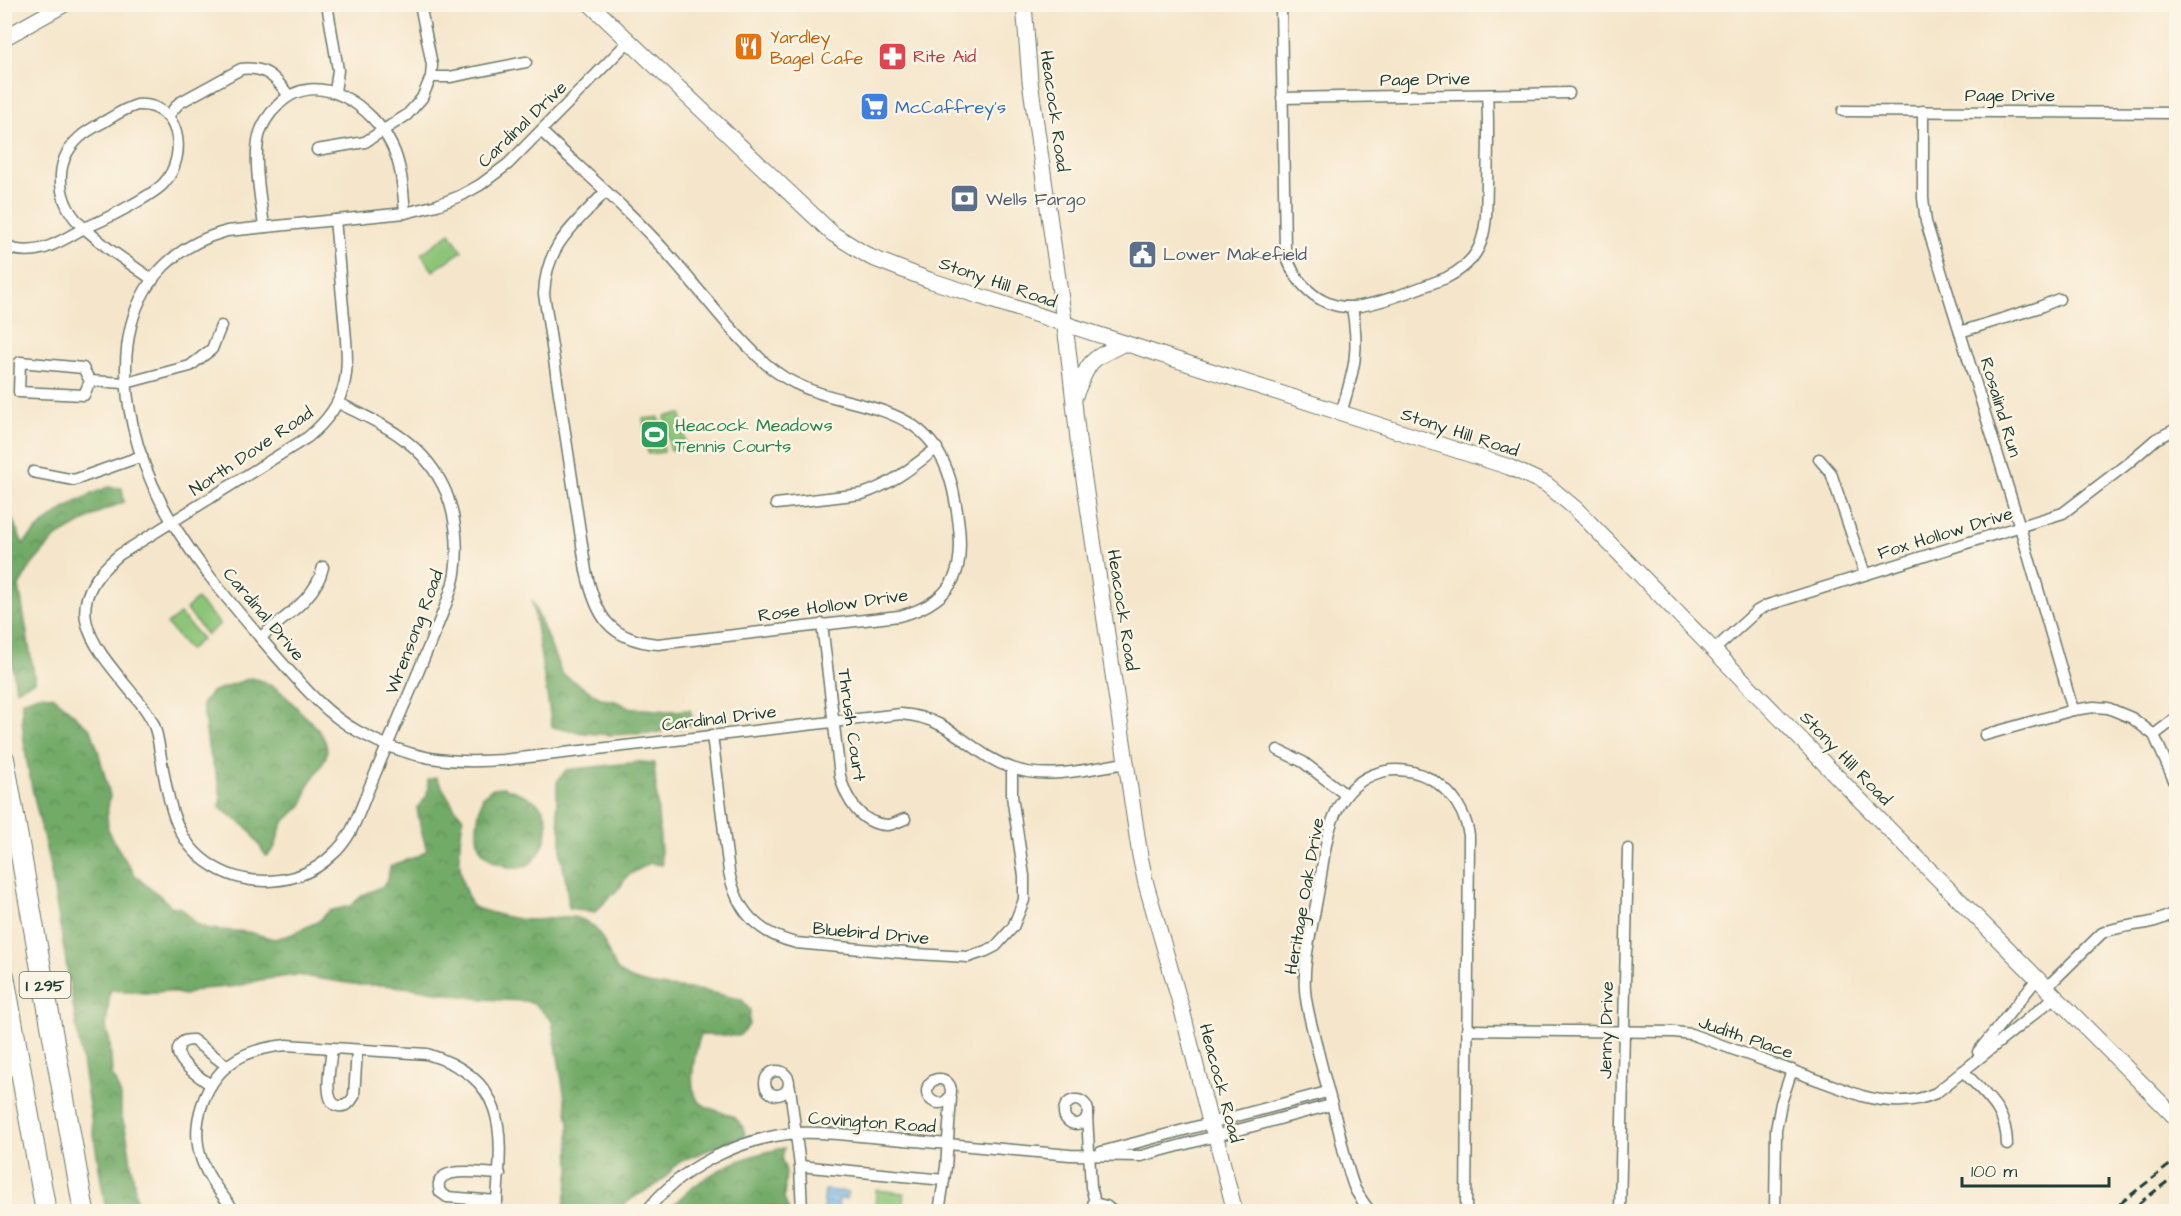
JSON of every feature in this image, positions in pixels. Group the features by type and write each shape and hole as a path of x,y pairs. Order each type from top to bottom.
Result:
{"highway":[{"name":"I 295","path":"4,759 84,1212"},
{"name":"I 295","path":"4,976 46,1212"}],"street":[{"path":"4,38 65,4"},
{"path":"327,4 338,70 335,92"},
{"path":"317,150 365,142 407,115 418,104 431,76 432,65 420,4"},
{"name":"Stony Hill Road","path":"590,4 833,234 870,257 1065,325 1509,467 1546,484 1576,509 2176,1118"},
{"name":"Heacock Road","path":"1024,4 1030,81 1065,325 1092,537 1140,856 1235,1212"},
{"path":"1281,4 1284,237 1287,261 1308,291 1332,304 1352,307 1365,305 1446,278 1458,272 1473,256 1483,236 1486,219 1489,125 1487,95"},
{"name":"Cardinal Drive","path":"629,41 508,164 475,189 437,205 405,213 226,231 203,239 178,253 153,280 141,298 131,322 125,356 130,409 142,456 162,503 196,557 323,708 357,732 387,746 433,760 470,762 503,760 881,715 912,715 949,729 985,755 1012,769 1041,773 1069,772 1127,763"},
{"path":"431,76 450,77 526,62"},
{"path":"168,116 179,102 241,69 261,69 273,75 289,96"},
{"path":"264,227 258,170 259,139 266,120 274,109 289,96 310,90 335,92 361,106 384,131 393,146 397,159 405,213"},
{"name":"Page Drive","path":"1282,98 1569,93"},
{"path":"4,246 33,252 54,245 84,228 146,196 165,182 174,165 178,146 175,126 168,116 149,106 132,106 92,129 72,146 62,168 62,191 68,210 84,228 153,280"},
{"name":"Page Drive","path":"1843,111 2176,113"},
{"name":"Rosalind Run","path":"1923,111 1925,214 2073,710"},
{"name":"Rose Hollow Drive","path":"541,131 605,192 658,243 750,348 774,370 798,384 899,417 923,432 937,448 950,478 960,542 957,568 948,587 934,602 909,614 658,644 640,642 621,634 596,609 586,571 544,294 545,275 553,252 605,192"},
{"name":"North Dove Road","path":"335,220 348,359 338,403 330,416 308,437 119,555 104,568 91,587 86,612 87,623 95,645 141,703 154,726 168,799 183,836 197,854 219,870 246,880 276,880 293,878 320,866 340,847 350,832 387,746"},
{"path":"1960,332 2059,299"},
{"path":"1341,413 1356,360 1356,328 1352,307"},
{"path":"90,381 126,383 196,363 212,349 221,327"},
{"path":"1074,399 1088,364 1095,357 1123,344"},
{"path":"20,362 83,368 90,381 84,395 19,392 20,362"},
{"name":"Wrensong Road","path":"338,403 386,426 412,444 436,474 448,499 454,521 457,555 451,589 387,746"},
{"name":"Fox Hollow Drive","path":"1714,650 1757,611 1768,605 2063,513 2156,439 2176,429"},
{"path":"776,504 862,494 874,490 917,464 937,448"},
{"path":"33,472 74,480 142,456"},
{"path":"1819,459 1832,473 1865,574"},
{"path":"261,637 315,589 322,577 323,567"},
{"name":"Thrush Court","path":"822,624 840,776 851,804 860,814 880,824 891,825 905,819"},
{"path":"1985,735 2073,710 2094,706 2108,708 2132,718 2154,735 2176,785"},
{"path":"2154,735 2176,718"},
{"name":"Bluebird Drive","path":"712,735 729,872 734,893 747,915 757,925 778,938 796,943 968,957 996,946 1013,927 1020,915 1024,894 1012,796 1012,769"},
{"path":"1278,750 1303,762 1346,795"},
{"name":"Heritage Oak Drive","path":"1370,1212 1352,1180 1327,1092 1307,1004 1305,970 1328,841 1333,820 1346,795 1366,779 1387,772 1412,771 1434,780 1451,793 1464,814 1469,835 1466,1212"},
{"name":"Jenny Drive","path":"1620,1212 1628,849"},
{"path":"2046,988 2102,933 2113,928 2152,923 2176,911"},
{"name":"Judith Place","path":"1467,1030 1674,1032 1691,1035 1862,1096 1890,1102 1907,1101 1936,1093 1963,1071 2046,988"},
{"name":"Judith Place","path":"1963,1071 2046,988"},
{"path":"211,1085 181,1061 178,1051 180,1045 189,1040 196,1041 227,1066"},
{"path":"235,1212 210,1179 199,1151 198,1119 211,1085 227,1066 237,1059 267,1047 286,1045 427,1054 446,1060 470,1074 485,1091 495,1111 501,1139 500,1174 497,1206 447,1197 440,1192 438,1184 440,1178 448,1173 500,1174"},
{"path":"332,1048 328,1097 338,1107 351,1102 354,1096 357,1050"},
{"path":"1775,1212 1777,1124 1792,1070"},
{"path":"1963,1071 2000,1112 2006,1129 2007,1145"},
{"name":"Covington Road","path":"790,1088 796,1134"},
{"path":"1213,1129 1327,1092"},
{"name":"Covington Road","path":"939,1212 951,1098"},
{"path":"1213,1129 1331,1105"},
{"path":"1087,1116 1091,1187 1094,1197 1092,1207 1106,1206 1114,1212"},
{"name":"Covington Road","path":"646,1212 685,1176 729,1150 796,1134 838,1134 1089,1155 1141,1156 1213,1129"},
{"path":"796,1134 802,1212"},
{"path":"800,1166 944,1180"}],"green space":[{"path":"450,233 462,251 433,271 421,254"},
{"name":"Heacock Meadows Tennis Courts","path":"681,414 686,448 670,450 665,416"},
{"name":"Heacock Meadows Tennis Courts","path":"659,417 664,452 648,454 643,419"},
{"path":"108,487 122,488 124,502 100,512 55,538 30,567 19,586 35,681 16,690 5,634 5,495 23,544 41,526 62,511"},
{"path":"197,599 220,624 207,635 186,609"},
{"path":"532,600 562,674 602,699 615,701 632,708 690,710 694,724 655,733 610,735 575,732 552,727"},
{"path":"180,614 202,639 189,650 167,624"},
{"path":"251,678 266,682 284,694 319,731 327,749 323,763 309,784 303,803 284,822 275,846 266,856 249,829 220,808 220,790 208,747 202,705 211,692"},
{"path":"38,695 53,696 91,730 110,796 107,814 108,829 134,874 171,906 181,908 197,924 208,929 248,932 274,939 290,935 319,921 329,911 350,906 363,895 383,886 388,879 390,867 419,856 427,850 417,808 427,796 428,780 436,777 463,818 460,841 461,875 473,907 528,920 577,918 596,930 618,970 633,980 651,985 720,994 742,1000 750,1010 749,1025 739,1036 700,1035 692,1079 698,1100 736,1119 742,1125 745,1135 680,1162 660,1183 632,1199 619,1211 563,1211 570,1172 569,1123 552,1021 536,1005 526,1001 482,999 412,988 359,985 297,975 259,980 239,986 202,989 184,995 167,991 145,993 110,990 106,1027 110,1043 112,1074 121,1096 121,1114 127,1136 138,1211 106,1211 49,861 28,770 22,724 22,701"},
{"path":"639,762 654,763 662,865 650,863 627,876 621,886 595,912 569,908 561,856 557,782 566,770"},
{"path":"504,787 537,802 546,815 546,836 542,847 531,863 519,868 510,868 497,863 485,855 479,846 478,821 483,796 493,788"},
{"path":"784,1148 782,1160 786,1171 784,1198 789,1211 668,1211 692,1188 720,1169 751,1156"},
{"path":"876,1190 904,1193 902,1211 875,1209"}],"water":[{"path":"825,1190 848,1192 847,1199 839,1199 838,1211 823,1211"}],"railway":[{"path":"2109,1212 2176,1160"},
{"path":"2128,1212 2176,1175"}],"place":[{"name":"Yardley Bagel Cafe","path":"749,47"},
{"name":"Rite Aid","path":"892,56"},
{"name":"McCaffrey's","path":"874,107"},
{"name":"Wells Fargo","path":"965,199"},
{"name":"Lower Makefield","path":"1142,254"},
{"name":"Heacock Meadows Tennis Courts","path":"654,435"}]}
